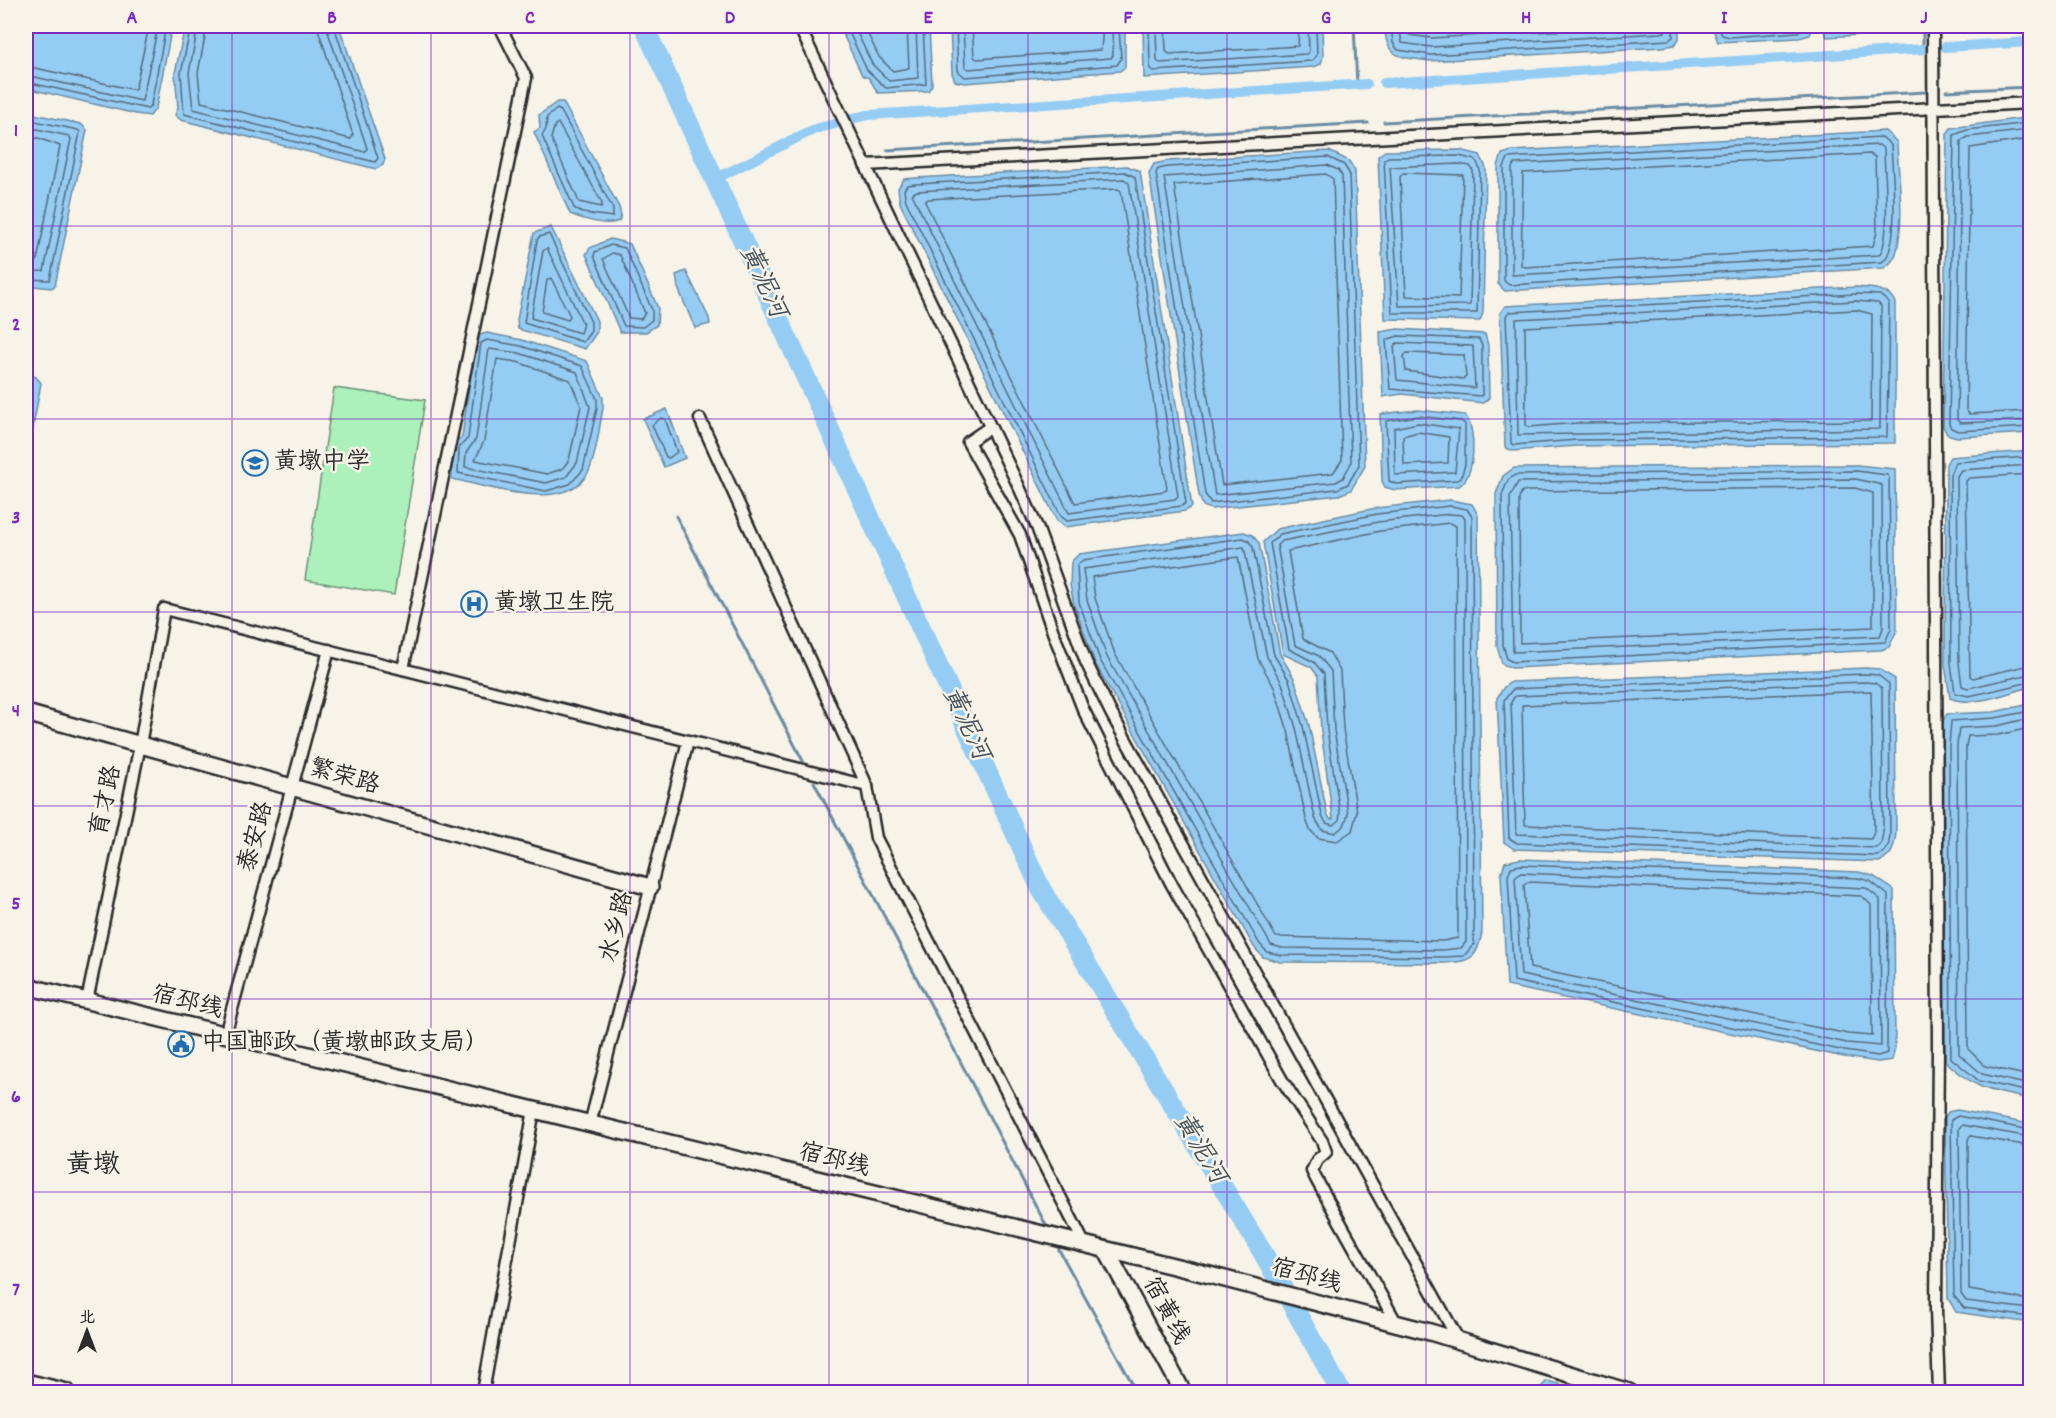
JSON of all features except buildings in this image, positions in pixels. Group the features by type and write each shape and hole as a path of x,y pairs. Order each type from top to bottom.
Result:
{"street":[{"path":"403,669 526,78 500,26"},
{"path":"799,26 1037,527 1086,662 1111,713 1459,1341"},
{"path":"1933,26 1938,1046 1936,1310 1939,1392"},
{"path":"865,165 2031,103"},
{"path":"700,419 867,786 876,838 1085,1245"},
{"path":"990,427 968,442 1020,535 1053,632 1083,709 1171,883 1259,1035 1282,1080 1322,1141 1326,1152 1317,1160 1312,1171 1397,1324"},
{"path":"1020,535 1037,527"},
{"name":"育才路","path":"87,1001 140,745 164,609 329,650"},
{"path":"329,650 867,786"},
{"name":"泰安路","path":"225,1035 329,650"},
{"name":"繁荣路","path":"26,713 650,887"},
{"name":"水乡路","path":"590,1124 688,741"},
{"name":"宿邳线","path":"26,986 1329,1306 1459,1341 1629,1392"},
{"path":"483,1392 534,1110"},
{"name":"宿黄线","path":"1106,1250 1183,1392"},
{"path":"26,1382 67,1392"}],"green space":[{"path":"334,388 425,400 394,595 305,580"}],"water":[{"path":"26,26 172,26 156,108 150,116 136,114 26,88"},
{"path":"185,26 339,26 385,159 383,165 376,169 181,120 175,115 178,108 175,73"},
{"path":"839,26 929,26 932,85 928,91 878,93 869,78 862,75"},
{"path":"950,26 1125,26 1125,67 1120,71 965,83 955,81 952,73"},
{"path":"1143,26 1322,26 1323,56 1321,64 1314,67 1144,78"},
{"path":"1385,26 1679,26 1679,39 1674,45 1662,47 1430,61 1397,55 1388,45"},
{"path":"1712,26 1813,26 1810,35 1799,38 1718,42"},
{"path":"1822,26 1896,26 1893,33 1827,37"},
{"path":"557,102 563,102 619,207 621,215 619,221 601,223 570,214 534,132 540,128 539,115"},
{"path":"34,114 81,124 87,130 55,286 51,288 26,285 26,121"},
{"path":"2030,117 2030,433 1957,437 1947,434 1943,426 1947,134 1951,128"},
{"path":"1885,131 1897,142 1901,224 1896,253 1884,268 1505,291 1498,284 1498,166 1502,154 1512,151"},
{"path":"1460,150 1480,155 1486,168 1483,313 1480,321 1385,319 1378,156 1385,151"},
{"path":"1329,151 1349,161 1355,171 1365,466 1351,490 1339,495 1211,509 1203,506 1199,495 1149,173 1154,164 1168,161"},
{"path":"1127,166 1140,171 1192,507 1185,511 1065,527 1057,521 900,203 898,188 904,179"},
{"path":"551,227 597,321 597,332 585,349 518,329 517,320 534,233"},
{"path":"610,239 630,244 658,308 657,325 646,332 620,332 586,254 590,248"},
{"path":"686,271 710,324 695,328 678,288 676,275"},
{"path":"1857,287 1883,291 1895,302 1895,443 1577,446 1512,451 1505,447 1500,313 1505,306"},
{"path":"1398,329 1485,334 1488,345 1489,398 1483,403 1402,394 1383,397 1380,332"},
{"path":"487,333 522,340 587,361 603,398 603,408 592,464 579,484 564,492 546,495 506,491 452,479 451,457 454,443 462,437 476,336"},
{"path":"26,373 36,377 41,383 26,466"},
{"path":"667,409 685,458 664,467 643,419"},
{"path":"1418,410 1465,415 1469,422 1473,441 1472,463 1465,481 1459,486 1395,490 1385,487 1382,481 1380,414"},
{"path":"2030,451 2030,687 2000,696 1959,701 1950,698 1945,664 1946,464 1950,457"},
{"path":"1857,465 1895,469 1897,630 1889,647 1881,650 1512,668 1502,664 1497,646 1496,494 1503,476 1514,468"},
{"path":"1450,500 1472,504 1478,515 1482,932 1478,948 1475,954 1467,960 1444,963 1280,962 1263,957 1254,947 1095,663 1074,604 1070,585 1071,562 1079,554 1244,532 1252,535 1259,543 1280,654 1294,678 1309,725 1327,813 1330,819 1333,819 1321,731 1318,676 1311,667 1283,654 1263,542 1277,529 1376,508"},
{"path":"1879,669 1895,679 1896,833 1892,851 1879,862 1514,849 1504,842 1497,698 1504,687 1511,682"},
{"path":"2030,704 2030,1099 1975,1084 1945,1061 1943,721 1947,714 1994,712"},
{"path":"1520,859 1859,872 1873,876 1894,890 1895,1048 1892,1060 1878,1062 1844,1057 1507,986 1501,875 1505,862"},
{"path":"1957,1110 2030,1124 2030,1323 1956,1312 1948,1298 1945,1118 1948,1112"},
{"path":"1547,1381 1589,1392 1536,1392"}],"waterway":[{"name":"黄泥河","path":"644,26 1041,889 1263,1253 1341,1392"},
{"path":"1354,26 1357,85"},
{"path":"1923,26 1923,49"},
{"path":"1945,47 2030,42"},
{"path":"1384,83 1926,49"},
{"path":"854,118 868,115 1367,84"},
{"path":"1946,91 2030,87"},
{"path":"1384,122 1926,92"},
{"path":"887,150 1368,123"},
{"path":"715,179 815,129 835,124"},
{"path":"676,516 803,761"},
{"path":"814,782 1047,1227"},
{"path":"1058,1248 1137,1392"}],"place":[{"name":"黄墩中学","path":"255,463"},
{"name":"黄墩卫生院","path":"474,604"},
{"name":"中国邮政（黄墩邮政支局）","path":"181,1044"}],"district":[{"name":"黄墩","path":"93,1166"}]}
